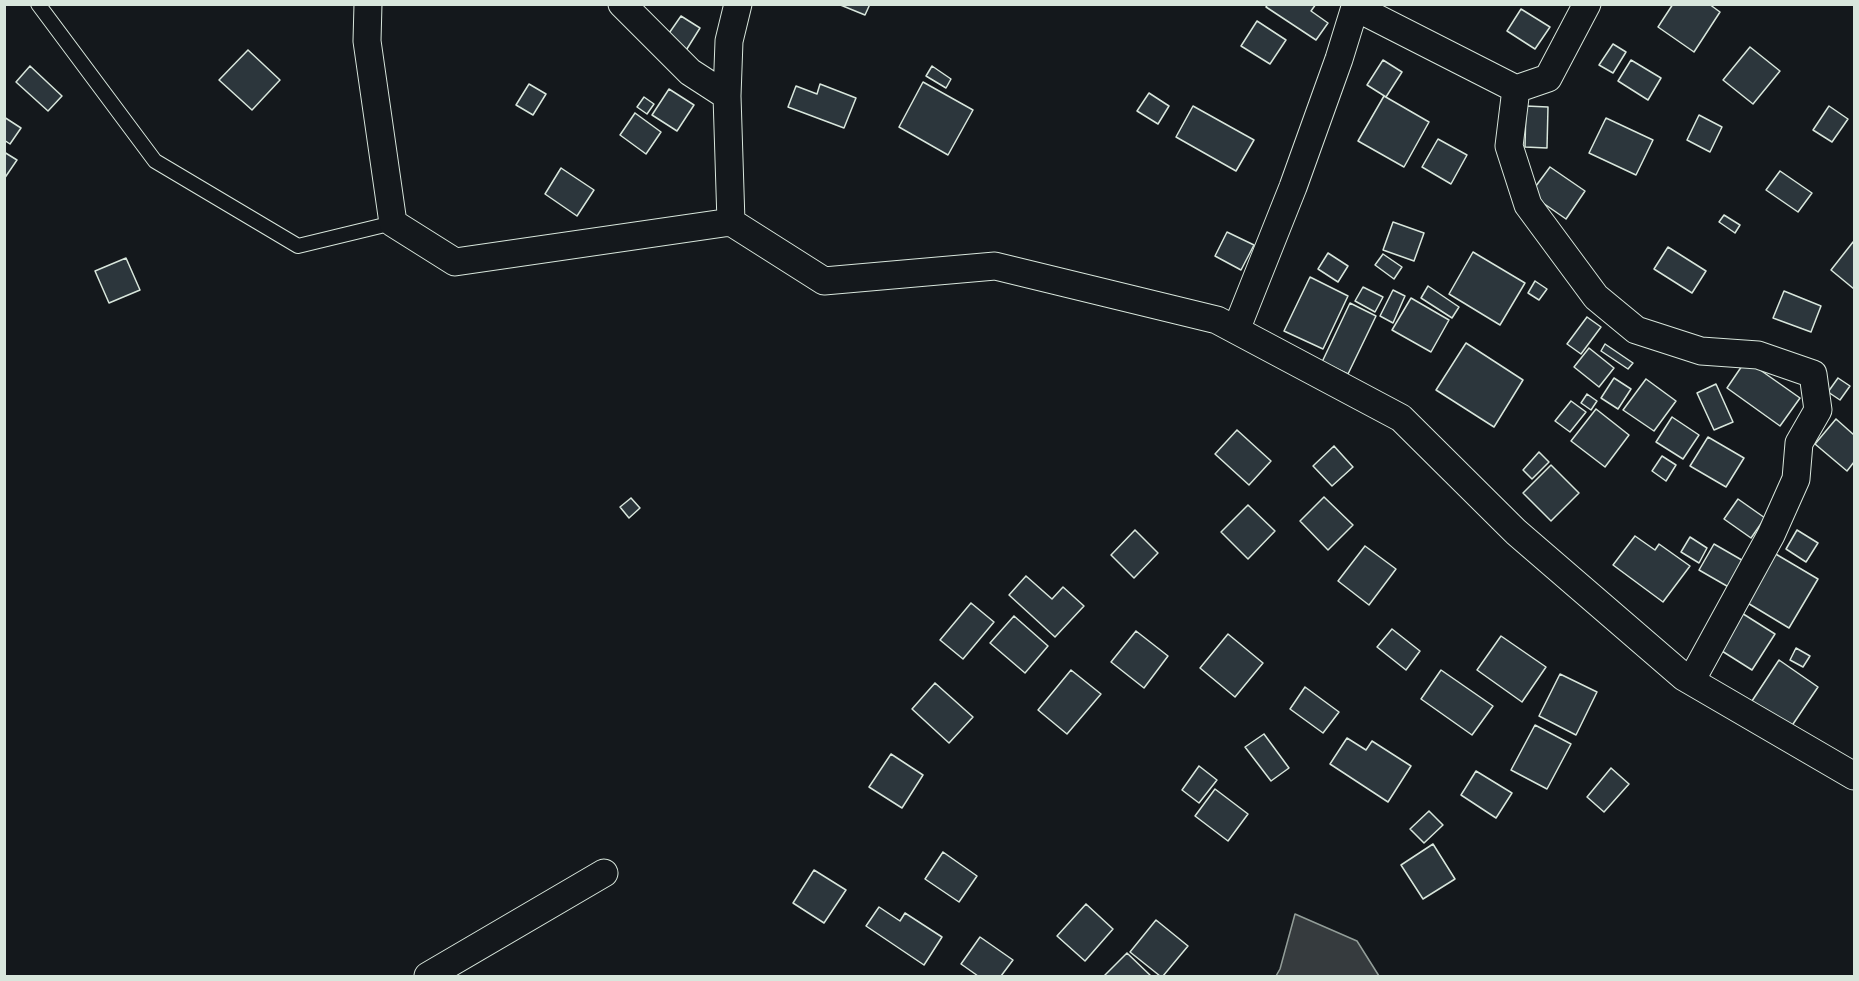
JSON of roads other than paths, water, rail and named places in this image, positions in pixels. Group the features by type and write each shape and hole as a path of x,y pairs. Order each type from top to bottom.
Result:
{"street":[{"path":"368,4 367,41 393,223 455,262 730,222 824,281 995,266 1217,320 1401,418 1516,532 1691,681 1854,776"},
{"path":"622,4 690,72 727,96"},
{"path":"730,222 727,96 729,41 738,4"},
{"path":"1236,330 1293,188 1356,6 1516,89 1548,78 1587,4"},
{"path":"1516,89 1509,147 1528,205 1596,297 1636,330 1701,351 1758,355 1813,375 1818,410 1799,443 1796,479 1771,535 1691,681"},
{"path":"428,976 604,873"}],"lane":[{"path":"38,4 155,161 298,246 393,223"}]}
